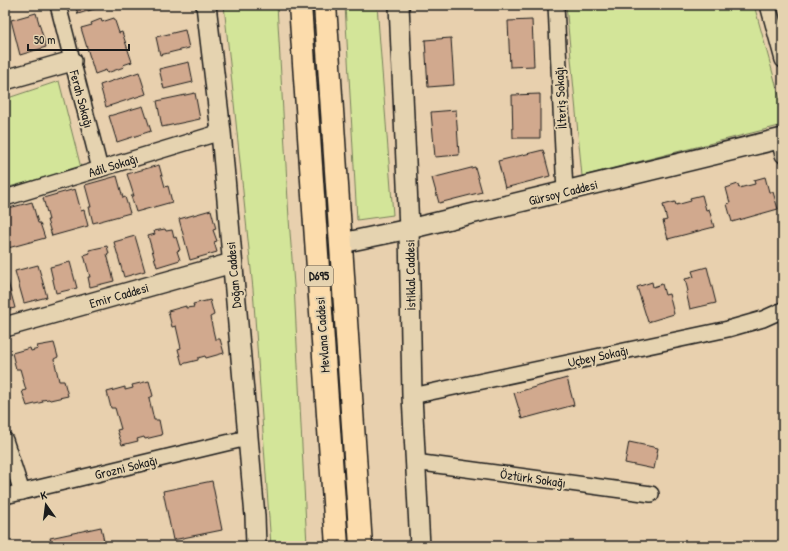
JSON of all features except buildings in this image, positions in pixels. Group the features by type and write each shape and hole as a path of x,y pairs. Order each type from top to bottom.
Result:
{"main road":[{"name":"Mevlana Caddesi","path":"300,5 337,546"},
{"name":"Mevlana Caddesi","path":"325,5 361,546"}],"street":[{"name":"Ferah Sokağı","path":"58,5 100,169"},
{"name":"Doğan Caddesi","path":"206,5 221,132 256,546"},
{"name":"İstiklal Caddesi","path":"399,5 409,229 412,396 420,546"},
{"name":"İlteriş Sokağı","path":"556,5 565,192"},
{"path":"768,5 782,53"},
{"path":"5,80 72,61"},
{"name":"Adil Sokağı","path":"5,198 221,132"},
{"name":"Gürsoy Caddesi","path":"342,243 782,144"},
{"name":"Emir Caddesi","path":"5,327 232,263"},
{"name":"Uçbey Sokağı","path":"412,396 728,329 763,319 783,310"},
{"name":"Grozni Sokağı","path":"5,496 247,438"},
{"path":"5,440 22,492"},
{"name":"Öztürk Sokağı","path":"416,462 651,494"}],"green space":[{"path":"224,5 277,5 294,285 307,546 271,546 253,289"},
{"path":"345,5 377,5 393,215 357,220"},
{"path":"566,5 754,5 783,110 783,125 582,176"},
{"path":"59,81 81,168 5,188 5,99"}]}
